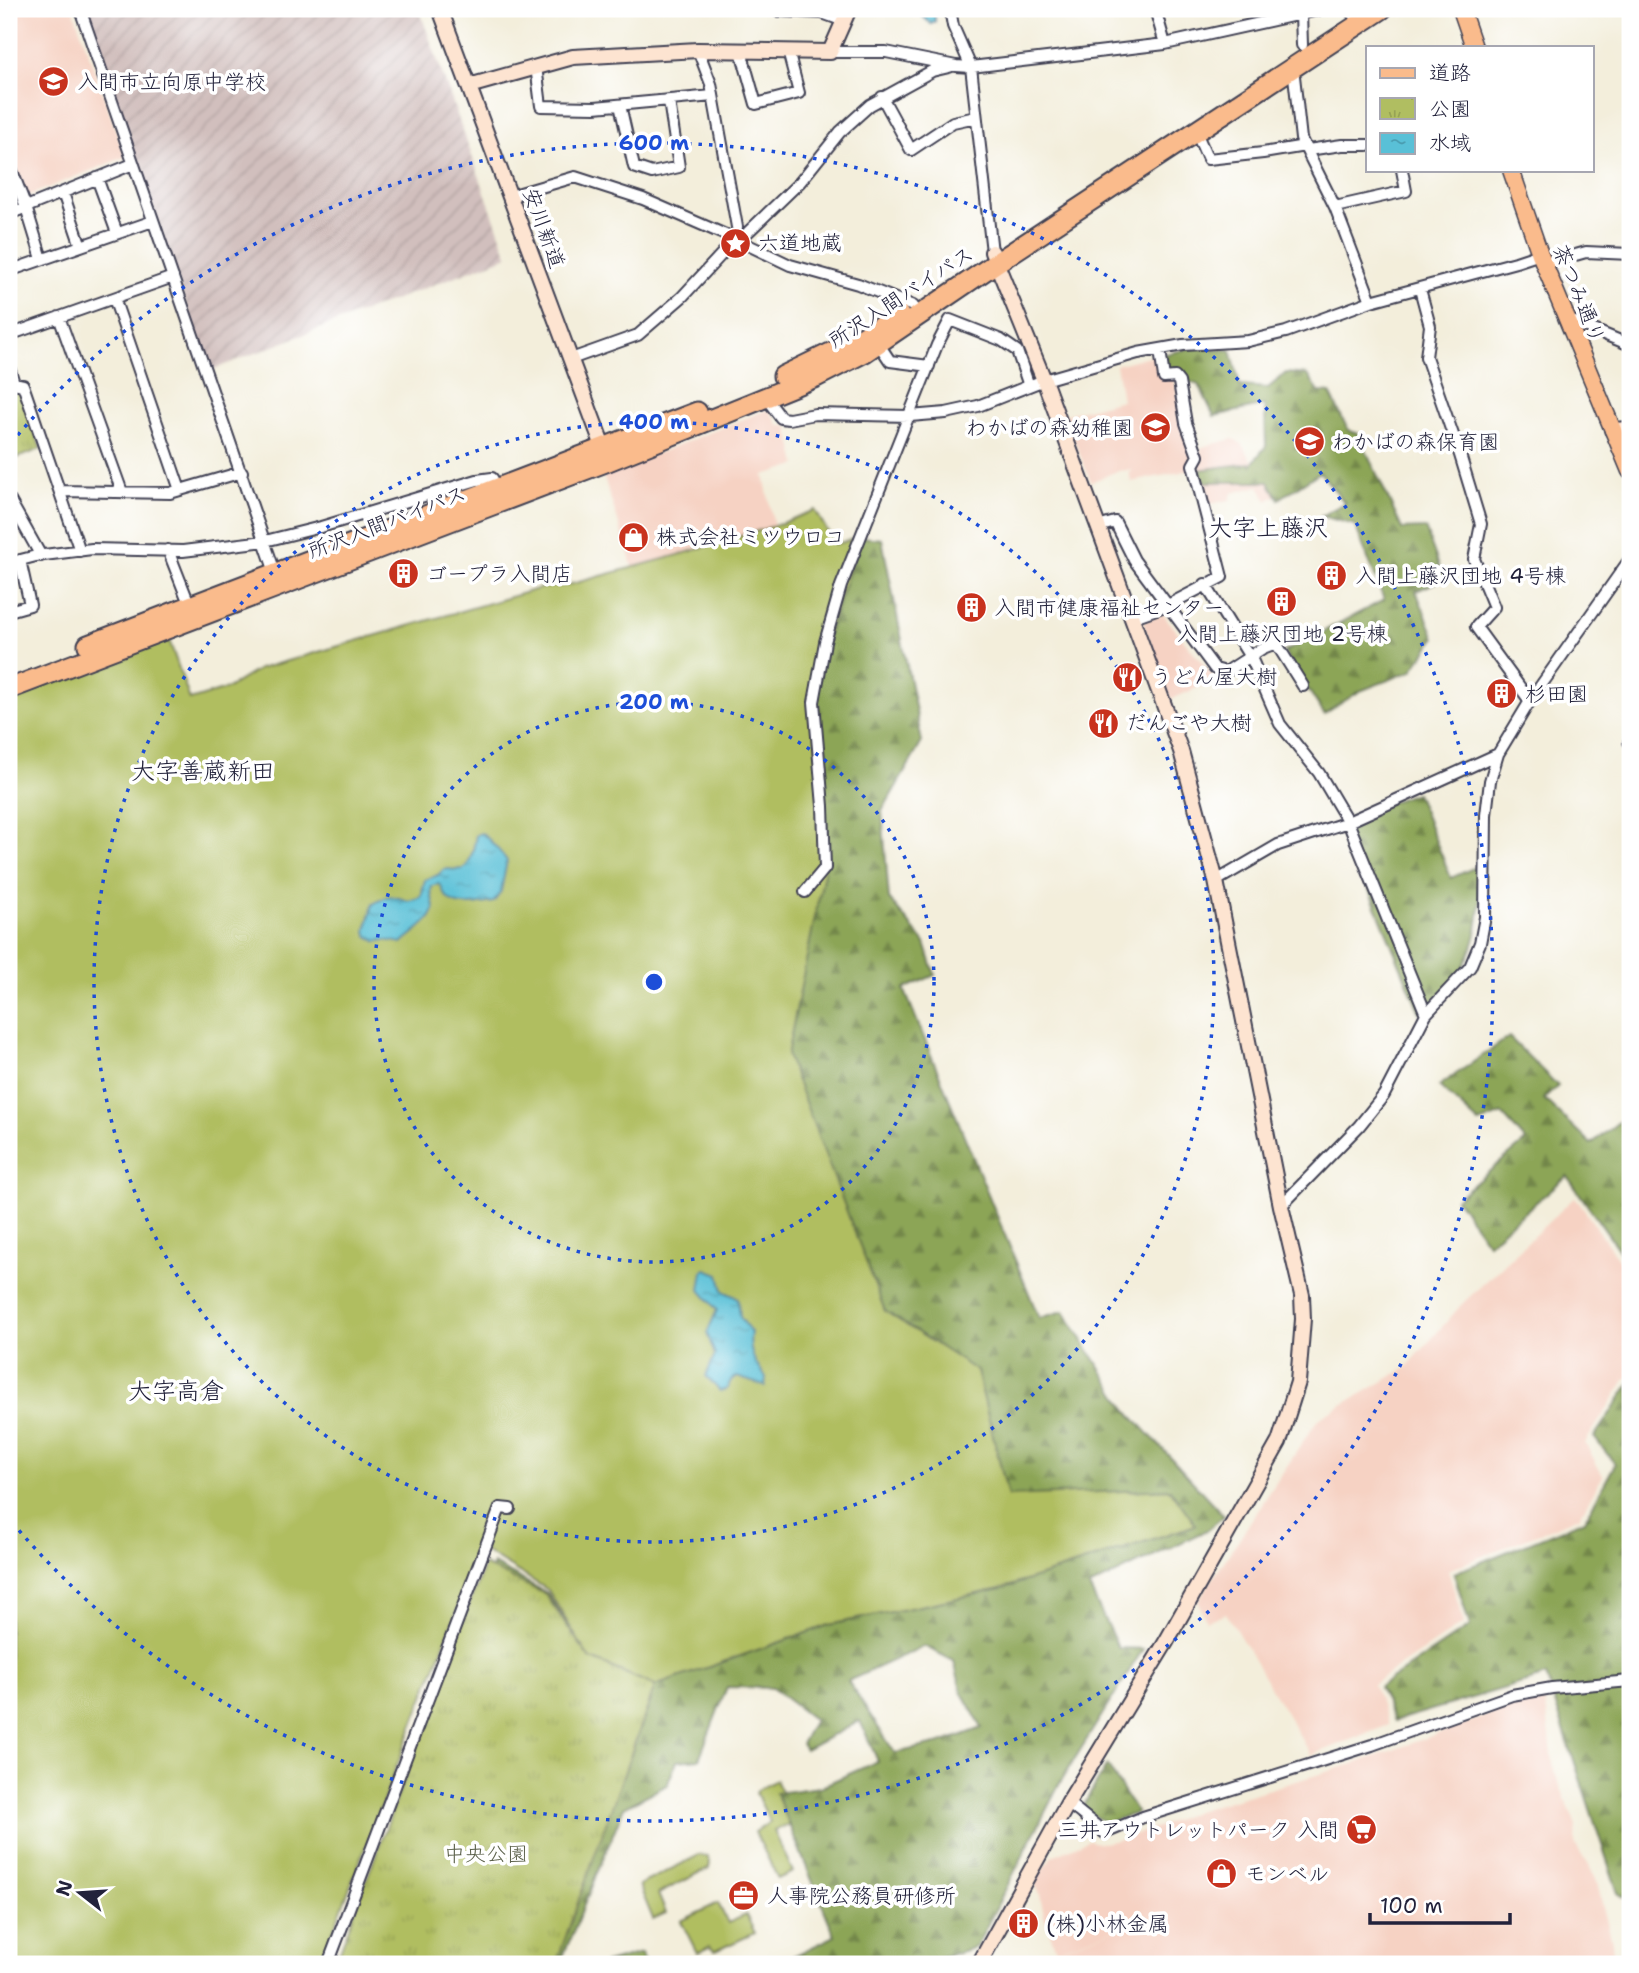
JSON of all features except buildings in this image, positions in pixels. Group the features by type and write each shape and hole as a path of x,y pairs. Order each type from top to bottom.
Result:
{"highway":[{"name":"所沢入間バイパス","path":"9,689 278,580 497,487 606,454 806,367 857,340 994,257 1382,9"},
{"name":"所沢入間バイパス","path":"9,676 190,606 278,580 816,377 878,343 994,257 1353,10"}],"main road":[{"path":"1461,9 1474,46"},
{"name":"茶つみ通り","path":"1512,172 1565,318 1630,471"}],"street":[{"path":"80,9 278,580"},
{"name":"安川新道","path":"440,9 606,454"},
{"path":"778,9 847,15 830,52"},
{"path":"950,9 953,26 971,67 994,257 1044,380 1181,751 1216,881 1281,1206 1302,1295 1303,1319 1298,1381 1279,1442 1202,1579 1068,1803 979,1964"},
{"path":"1155,9 1165,44"},
{"path":"1258,9 1259,22"},
{"path":"469,86 573,57 698,50 905,54 971,67 1165,44 1323,9"},
{"path":"1301,13 1302,45"},
{"path":"698,50 713,96 737,227"},
{"path":"741,51 756,104 799,93 788,51"},
{"path":"536,66 541,106 620,105 713,96"},
{"path":"748,232 800,182 840,132 870,105 932,71 956,66"},
{"path":"1293,66 1301,139 1335,207 1371,301"},
{"path":"882,97 911,150 953,122 976,117"},
{"path":"620,105 634,167 652,173 679,167 669,101"},
{"path":"1195,130 1208,159 1307,148 1366,145"},
{"path":"9,163 42,259"},
{"path":"9,214 133,164"},
{"path":"1335,207 1405,191 1402,172"},
{"path":"510,196 575,177 643,199 729,240 737,247 746,244 749,239 748,232 737,227 731,230 729,240 682,297 638,335 571,359"},
{"path":"97,178 117,233"},
{"path":"63,192 80,246"},
{"path":"9,271 153,221"},
{"path":"746,244 790,265 858,284 913,306"},
{"path":"766,398 781,418 789,419 815,414 909,416 946,413 978,406 1044,380 1129,356 1183,345 1258,339 1286,332 1371,301 1542,259 1586,252 1630,254"},
{"path":"9,335 173,277"},
{"path":"1420,289 1430,326 1426,357 1481,524 1475,559 1494,607 1476,627 1530,701"},
{"path":"114,298 180,490"},
{"path":"59,317 122,492"},
{"path":"1565,318 1630,345"},
{"path":"805,892 825,868 823,803 814,702 825,642 841,586 950,320 981,331 1017,351 1029,386"},
{"path":"878,343 890,361 929,366"},
{"path":"1131,618 1168,605 1222,577 1193,465 1198,456 1186,423 1179,382 1175,377 1164,377 1160,349"},
{"path":"9,367 12,384 23,385 80,551"},
{"path":"1612,430 1630,429"},
{"path":"61,491 156,494 242,472"},
{"path":"9,611 30,605 15,562 80,551 168,550 265,541 477,480 492,478 497,487"},
{"path":"9,499 41,556"},
{"path":"1098,527 1115,522 1134,560 1215,669 1226,672 1263,648 1276,643 1303,686"},
{"path":"168,550 190,606"},
{"path":"1281,1206 1359,1126 1384,1095 1426,1014 1470,967 1480,943 1485,917 1486,816 1490,781 1498,754 1530,701 1630,559"},
{"path":"1205,584 1250,657 1280,724 1319,773 1348,822 1426,1014"},
{"path":"1216,881 1278,845 1348,822 1498,754"},
{"path":"328,1964 500,1508 510,1508"},
{"path":"1068,1803 1105,1833 1143,1817 1372,1745 1513,1695 1552,1688 1630,1681"}],"shaded area":[{"name":"入間市立向原中学校","path":"9,9 73,9 125,157 25,197 9,155"},
{"path":"84,9 419,9 508,256 209,371"},
{"name":"わかばの森幼稚園","path":"1152,355 1158,358 1174,381 1194,457 1189,459 1191,470 1131,482 1129,472 1132,470 1117,471 1091,482 1064,415 1122,400 1116,365"},
{"path":"769,409 779,426 788,426 797,465 764,475 774,526 633,568 603,475"},
{"name":"わかばの森保育園","path":"1233,439 1242,444 1252,461 1272,445 1351,449 1267,501 1259,486 1232,493 1230,500 1205,505 1198,462 1202,460 1202,447"},
{"path":"1163,614 1216,680 1171,699 1143,622"},
{"path":"1575,1197 1630,1276 1630,1378 1625,1380 1585,1443 1603,1476 1579,1517 1448,1570 1464,1623 1373,1684 1389,1725 1311,1755 1226,1613 1206,1621 1198,1601 1318,1419 1406,1368 1462,1304"},
{"name":"三井アウトレットパーク 入間","path":"1545,1698 1554,1771 1576,1825 1575,1844 1596,1879 1612,1942 1614,1964 1019,1964 1177,1907 1056,1950 1044,1916 1040,1894 1034,1883 1053,1856 1089,1840 1102,1843 1114,1841 1153,1829 1196,1811 1360,1762 1511,1707"}],"green space":[{"path":"1190,348 1231,350 1240,386 1268,388 1286,373 1308,375 1319,392 1330,393 1348,430 1358,433 1402,529 1425,528 1444,579 1416,591 1435,638 1412,671 1360,691 1324,714 1284,652 1384,600 1355,525 1321,516 1345,503 1320,472 1279,499 1269,482 1206,482 1198,470 1251,465 1266,446 1265,405 1214,416 1199,385 1180,379 1158,356"},
{"path":"19,388 41,449 9,461 9,389"},
{"path":"815,510 835,544 861,537 885,1310 977,1371 1008,1495 1171,1489 1196,1525 1001,1589 829,1625 655,1686 589,1658 548,1590 481,1549 320,1964 9,1964 9,698 168,637 190,700 226,689 259,669 541,588 568,585 682,554 774,526"},
{"path":"861,537 882,539 922,742 882,811 889,899 925,943 935,975 904,989 1039,1318 1064,1311 1126,1409 1224,1516 1207,1530 1089,1587 1118,1648 1143,1649 1061,1781 976,1947 922,1964 777,1964 835,1936 776,1793 820,1787 878,1761 860,1721 805,1750 801,1744 814,1720 772,1688 727,1687 699,1759 677,1761 667,1785 624,1807 560,1964 536,1964 614,1800 651,1700 588,1680 479,1734 407,1762 493,1564 547,1593 589,1658 655,1686 829,1625 1001,1589 1196,1525 1170,1489 1008,1496 977,1371 885,1311 787,1055 825,868 814,702 825,642","holes":["924,1646 954,1661 962,1693 982,1728 941,1743 895,1753 848,1681"]},
{"path":"1416,793 1451,878 1482,864 1479,916 1470,953 1450,985 1420,1013 1340,820"},
{"path":"1509,1037 1558,1086 1544,1099 1591,1144 1630,1113 1630,1266 1567,1176 1488,1243 1456,1199 1526,1141 1502,1114 1479,1123 1439,1086"},
{"path":"1630,1384 1630,1901 1618,1893 1546,1676 1394,1721 1379,1687 1470,1626 1454,1573 1585,1520 1615,1464 1594,1437"},
{"name":"中央公園","path":"484,1565 545,1594 589,1658 655,1686 556,1964 335,1964"},
{"path":"1107,1765 1137,1813 1105,1823 1082,1808"},
{"path":"776,1780 796,1821 774,1831 793,1872 778,1879 755,1832 770,1822 756,1793"},
{"path":"699,1855 708,1857 709,1868 658,1894 666,1913 653,1919 639,1885"},
{"path":"718,1903 728,1923 746,1915 755,1933 715,1951 709,1947 697,1953 681,1921"},
{"path":"641,1953 645,1964 603,1964"}],"water":[{"path":"915,9 935,9 935,22 931,24"},
{"path":"481,833 507,861 501,891 494,902 469,905 455,903 449,900 438,884 431,889 434,909 432,914 402,943 385,940 377,942 368,936 366,931 373,904 388,896 409,901 421,897 425,880 438,875 444,869 466,867 476,835"},
{"path":"706,1269 719,1274 723,1291 738,1298 740,1317 751,1332 751,1351 766,1377 765,1386 737,1377 731,1380 727,1389 720,1391 706,1376 715,1355 707,1333 717,1310 700,1290 703,1271"}],"place":[{"name":"入間市立向原中学校","path":"54,82"},
{"name":"六道地蔵","path":"735,243"},
{"name":"わかばの森幼稚園","path":"1156,428"},
{"name":"わかばの森保育園","path":"1309,442"},
{"name":"株式会社ミツウロコ","path":"633,537"},
{"name":"ゴープラ入間店","path":"403,574"},
{"name":"入間上藤沢団地 4号棟","path":"1332,576"},
{"name":"入間上藤沢団地 2号棟","path":"1282,602"},
{"name":"入間市健康福祉センター","path":"971,608"},
{"name":"うどん屋大樹","path":"1128,677"},
{"name":"杉田園","path":"1502,694"},
{"name":"だんごや大樹","path":"1103,723"},
{"name":"三井アウトレットパーク 入間","path":"1362,1830"},
{"name":"モンベル","path":"1222,1874"},
{"name":"人事院公務員研修所","path":"744,1896"},
{"name":"(株)小林金属","path":"1023,1924"}],"district":[{"name":"大字上藤沢","path":"1268,528"},
{"name":"大字善蔵新田","path":"203,771"},
{"name":"大字高倉","path":"176,1391"}]}
